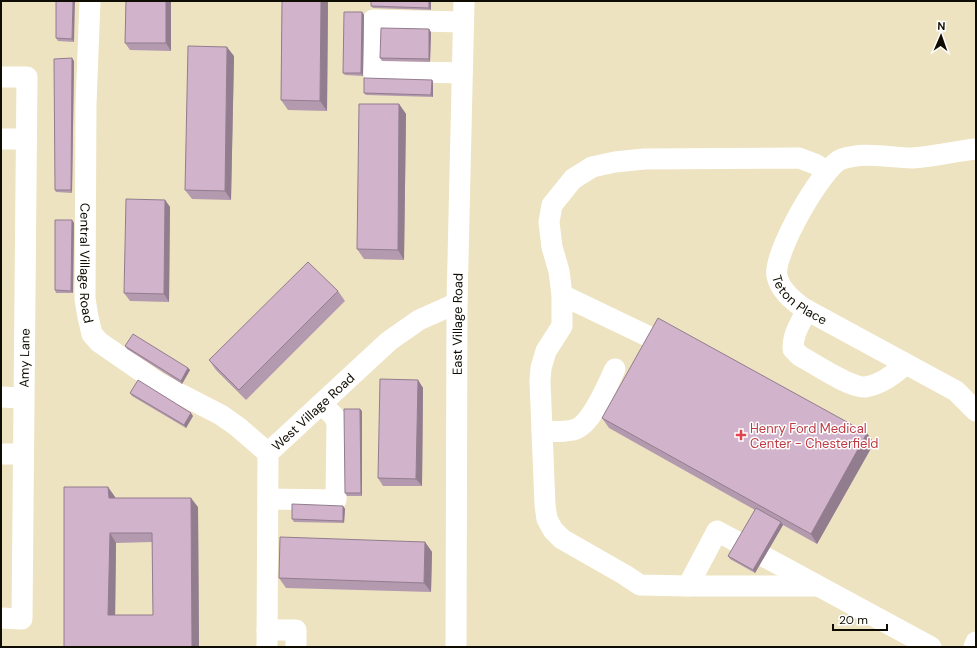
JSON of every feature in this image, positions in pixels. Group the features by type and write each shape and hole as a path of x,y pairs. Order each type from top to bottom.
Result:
{"street":[{"name":"Central Village Road","path":"90,1 86,104 85,299 92,334 99,342 113,353 157,382 221,415 238,427 268,453"},
{"name":"East Village Road","path":"456,647 457,303 464,1"},
{"path":"462,73 373,71 373,20 463,22"},
{"name":"Amy Lane","path":"1,77 27,77 22,619 1,618"},
{"path":"1,139 26,139"},
{"name":"Teton Place","path":"976,149 913,158 858,156 841,159 827,171 789,234 777,262 777,275 781,286 791,300 956,391 976,411"},
{"path":"819,586 640,585 562,539 553,530 547,519 545,505 540,381 541,368 546,352 562,326 562,294 559,271 552,247 549,222 552,204 573,179 592,167 615,162 644,159 799,158 815,164 827,171"},
{"path":"562,294 658,341"},
{"name":"West Village Road","path":"267,638 268,453 389,341 419,320 457,303"},
{"path":"807,310 795,332 793,349 800,356 852,385 864,387 876,384 891,376 906,364"},
{"path":"542,431 567,431 577,429 591,416 615,369"},
{"path":"1,397 24,398"},
{"path":"268,499 336,500 336,423 334,416 322,404"},
{"path":"1,454 23,454"},
{"path":"688,586 717,531 932,647"},
{"path":"267,638 296,630 296,647"},
{"path":"974,647 976,642"}],"building":[{"path":"56,1 73,1 72,39 56,38"},
{"path":"126,1 166,1 166,43 125,43"},
{"path":"282,1 321,1 320,101 281,100"},
{"path":"371,1 429,1 429,8 371,6"},
{"path":"344,12 362,12 361,73 343,73"},
{"path":"381,28 429,29 429,59 380,58"},
{"path":"188,46 227,47 225,191 185,190"},
{"path":"72,58 71,190 55,190 54,59"},
{"path":"364,78 432,80 431,95 364,93"},
{"path":"359,104 399,104 398,250 357,249"},
{"path":"126,199 165,200 164,294 124,293"},
{"path":"55,220 72,220 71,291 55,290"},
{"path":"308,262 338,291 239,390 209,360"},
{"name":"Henry Ford Medical Center - Chesterfield","path":"658,318 867,433 811,534 602,418"},
{"path":"133,334 188,368 181,381 125,346"},
{"path":"380,379 418,380 416,479 378,478"},
{"path":"138,380 191,413 184,425 130,393"},
{"path":"344,409 360,409 361,493 345,493"},
{"path":"64,487 108,487 109,498 191,498 192,647 64,647","holes":["110,533 152,533 153,615 108,615"]},
{"path":"292,504 343,506 343,521 292,519"},
{"path":"756,508 781,522 753,570 728,556"},
{"path":"280,537 425,542 424,583 279,578"}],"place":[{"name":"Henry Ford Medical Center - Chesterfield","path":"741,435"}]}
